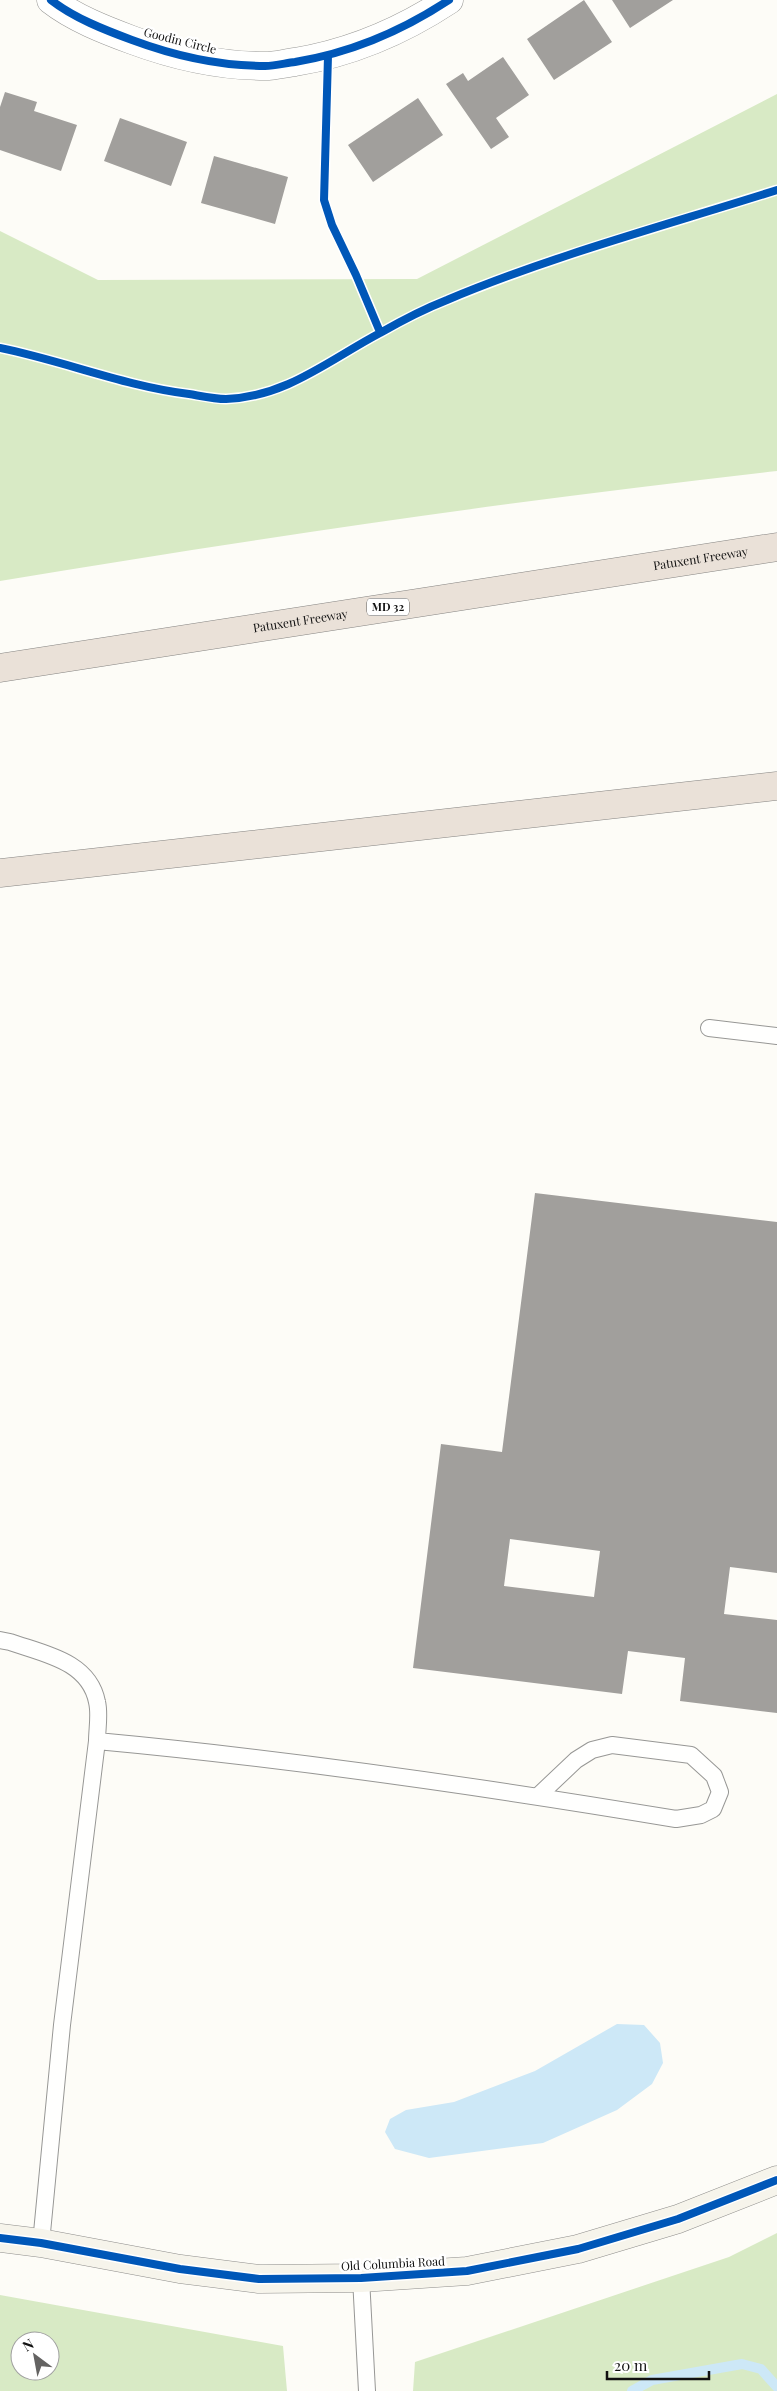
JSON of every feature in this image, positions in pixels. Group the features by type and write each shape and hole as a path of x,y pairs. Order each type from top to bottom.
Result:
{"highway":[{"name":"Patuxent Freeway","path":"0,668 777,547"},
{"path":"0,874 777,786"}],"street":[{"name":"Goodin Circle","path":"51,0 109,32 156,49 212,62 267,66 328,56 378,39 432,11 448,0"},
{"name":"Old Columbia Road","path":"0,2238 41,2243 180,2269 259,2278 361,2278 467,2271 578,2249 678,2219 777,2180"},
{"name":"Old Columbia Road","path":"0,2225 41,2243"}],"lane":[{"path":"710,1028 777,1036"},
{"path":"0,1640 76,1667 88,1680 98,1702 97,1741 62,2025 41,2243"},
{"path":"97,1741 200,1751 538,1796 676,1819 701,1815 713,1809 720,1792 714,1776 691,1756 612,1745 592,1750 576,1760 538,1796"},
{"path":"361,2278 367,2391"}],"green space":[{"path":"777,94 777,471 582,494 388,521 0,581 0,231 98,280 417,279"},
{"path":"777,2233 777,2391 413,2391 415,2362 729,2257"},
{"path":"0,2295 283,2346 287,2391 0,2391"}],"water":[{"path":"617,2024 644,2025 660,2043 663,2063 652,2084 617,2110 543,2143 429,2158 395,2149 385,2132 390,2119 406,2110 454,2102 535,2071"}],"building":[{"path":"584,0 612,42 554,80 527,39"},
{"path":"612,0 673,0 630,28"},
{"path":"503,57 529,95 496,118 509,137 491,149 446,84 463,73 468,81"},
{"path":"5,92 37,102 34,111 77,125 61,171 0,150 0,107"},
{"path":"418,98 443,135 373,182 348,145"},
{"path":"120,118 187,142 171,186 104,161"},
{"path":"214,156 288,177 275,224 201,203"},
{"path":"535,1193 777,1222 777,1573 730,1567 724,1614 777,1620 777,1713 680,1701 685,1658 628,1651 622,1694 413,1668 441,1444 502,1452","holes":["510,1539 600,1551 594,1597 504,1586"]}],"waterway":[{"path":"632,2391 652,2380 742,2364 761,2369 777,2387"}],"cycle path":[{"path":"51,0 90,23 132,40 198,59 248,66 277,65 315,58 356,47 413,22 449,0"},
{"path":"328,56 324,200 332,225 380,332"},
{"path":"0,348 165,390 221,399 248,397 288,384 413,315 487,284 611,241 777,190"},
{"path":"0,2238 41,2243 180,2269 259,2279 361,2278 467,2271 578,2249 678,2219 777,2180"}]}
